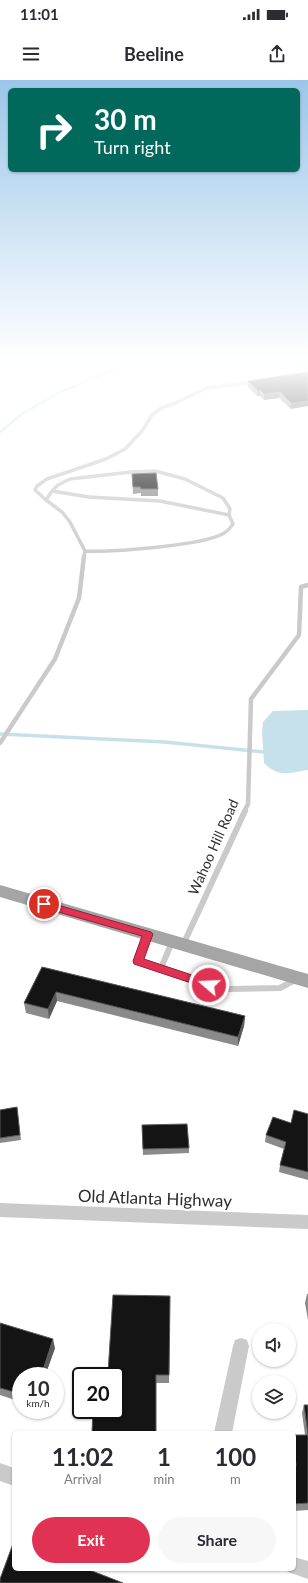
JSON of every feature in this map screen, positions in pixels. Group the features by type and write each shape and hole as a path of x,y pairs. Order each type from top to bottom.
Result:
{"main road":[{"path":"0,891 303,980"}],"street":[{"name":"Old Atlanta Highway","path":"0,1210 308,1222"},
{"path":"223,1431 241,1346"},
{"path":"0,1472 12,1476"},
{"path":"296,1567 308,1570"}],"lane":[{"path":"0,743 55,659 79,598 85,551 80,538 62,512 38,494 35,490 37,486 47,479 106,459 125,450 140,433"},
{"path":"46,500 52,491 70,479 131,472 155,471 184,479 223,498 230,509 229,515 233,524 227,532 216,538 188,544 102,552 85,551"},
{"path":"52,491 69,495 96,498 152,500 229,515"},
{"name":"Wahoo Hill Road","path":"177,944 248,804 251,699 299,635 301,587 308,585"},
{"path":"148,934 138,961 209,985 228,988 280,988 303,980"},
{"path":"161,968 177,944"}],"water":[{"path":"308,710 308,770 279,773 269,768 264,763 262,733 263,722 273,711"}],"building":[{"path":"156,473 158,489 141,489 140,487 133,487 132,474"},
{"path":"42,967 245,1016 238,1037 56,992 48,1009 24,1003"},
{"path":"17,1107 20,1135 0,1138 0,1110"},
{"path":"294,1110 308,1114 308,1172 280,1165 286,1142 266,1135 273,1117 291,1123"},
{"path":"187,1124 189,1148 143,1149 142,1125"},
{"path":"113,1295 170,1296 169,1375 156,1375 156,1431 92,1431 93,1419 124,1419 124,1367 108,1367"},
{"path":"0,1323 53,1339 44,1367 12,1367 12,1391 0,1388"},
{"path":"304,1405 308,1405 308,1435"},
{"path":"296,1435 308,1435 308,1503 296,1504"},
{"path":"12,1546 12,1571 92,1571 123,1583 0,1583 0,1579"}],"waterway":[{"path":"0,734 165,742 263,752"}],"route":[{"path":"44,904 148,934 138,961 209,985"}]}
